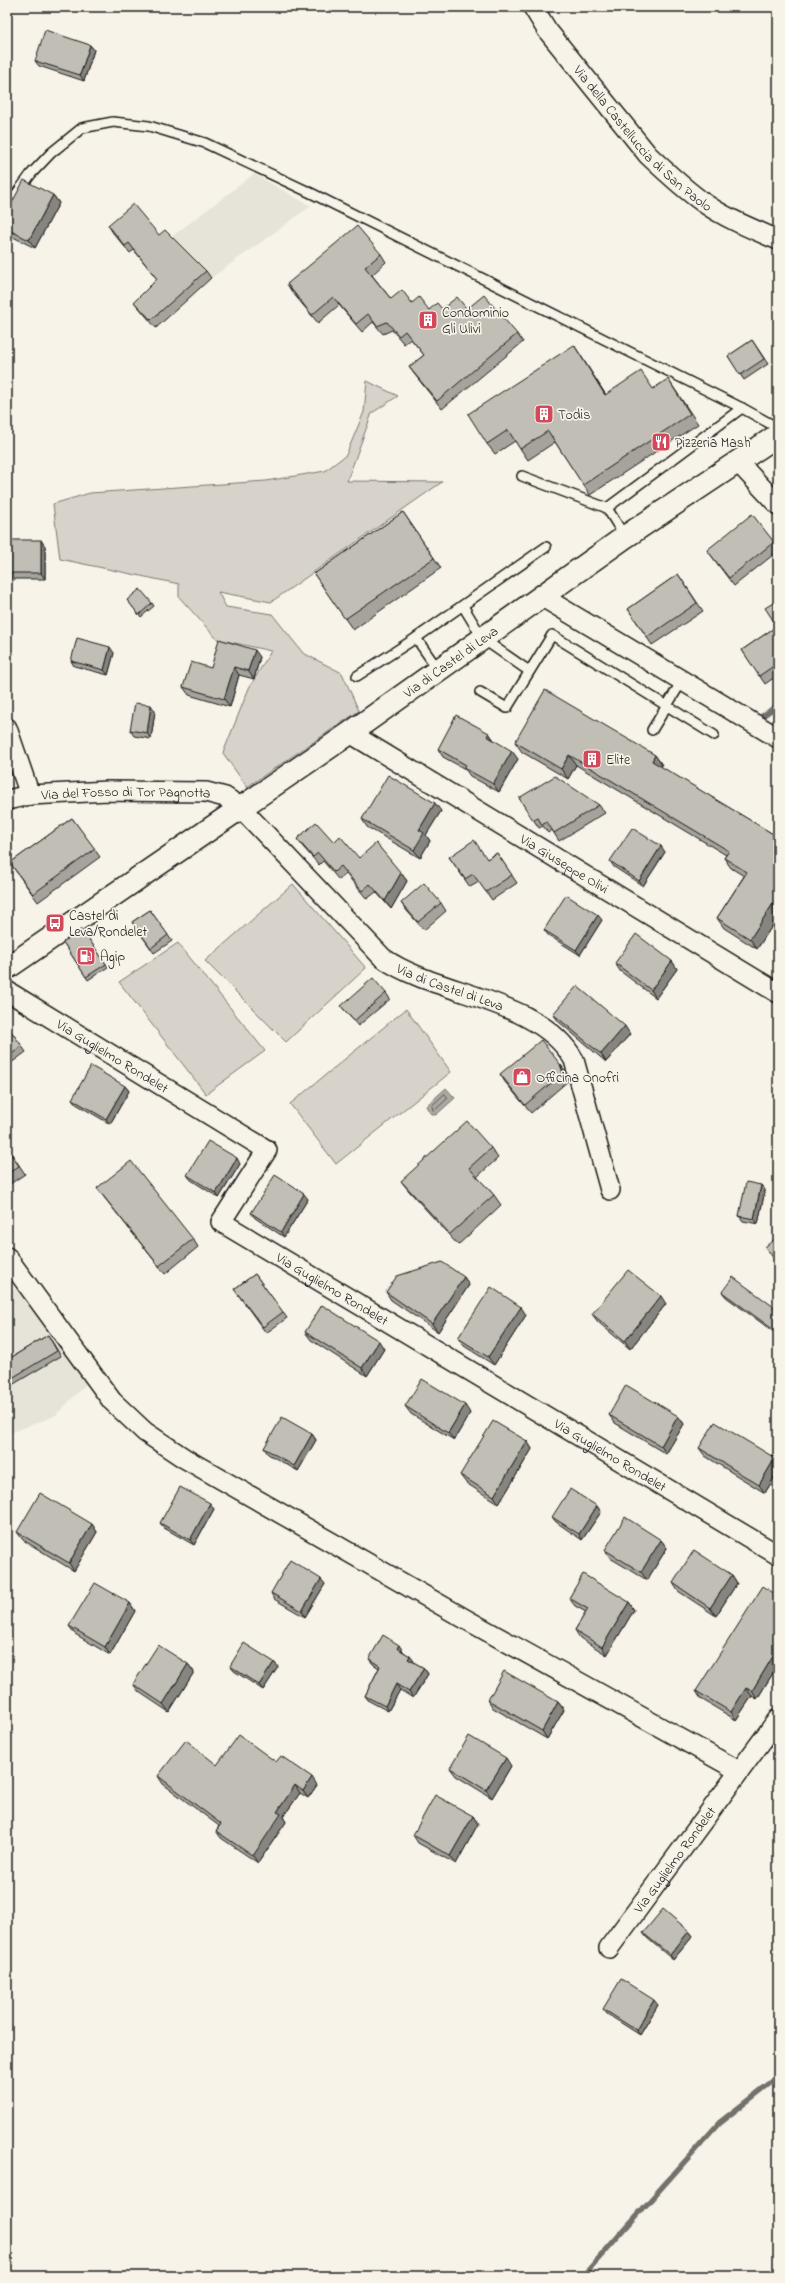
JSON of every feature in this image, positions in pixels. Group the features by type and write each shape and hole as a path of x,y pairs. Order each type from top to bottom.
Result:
{"street":[{"name":"Via della Castelluccia di San Paolo","path":"533,7 547,30 648,155 661,168 704,203 731,219 778,240"},
{"name":"Via di Castel di Leva","path":"7,968 350,734 625,536 778,435"},
{"path":"737,461 778,505"},
{"path":"541,596 778,738"},
{"name":"Via del Fosso di Tor Pagnotta","path":"7,728 30,795 108,791 206,792 224,797 240,808"},
{"name":"Via Giuseppe Olivi","path":"350,734 778,993"},
{"path":"7,800 30,795"},
{"name":"Via di Castel di Leva","path":"240,808 382,958 405,970 515,1012 535,1023 563,1044 572,1056 579,1072 610,1190"},
{"name":"Via Guglielmo Rondelet","path":"7,991 267,1150 221,1222 778,1555"},
{"path":"9,1264 112,1401 128,1418 163,1445 290,1520 739,1771"},
{"name":"Via Guglielmo Rondelet","path":"609,1948 778,1719"}],"lane":[{"path":"7,207 31,174 51,153 82,128 113,122 149,126 204,143 313,194 742,408 778,428"},
{"path":"607,508 742,408"},
{"path":"522,476 607,508 625,536"},
{"path":"357,676 463,606 546,547"},
{"path":"463,606 483,639 530,671"},
{"path":"480,692 507,708 552,635 714,735"},
{"path":"416,638 439,671"},
{"path":"652,730 682,681"}],"shaded area":[{"path":"254,174 311,206 211,278 170,238"},
{"path":"367,381 398,396 372,413 347,481 442,482 271,602 218,592 226,607 272,614 303,653 342,673 359,711 247,787 223,753 249,688 271,651 217,639 179,597 179,584 60,559 53,504 90,493 266,481 325,471 346,455 364,412"},
{"path":"293,884 366,968 286,1042 205,961"},
{"path":"178,943 265,1051 206,1094 119,982"},
{"path":"406,1009 451,1072 336,1164 290,1104"},
{"path":"7,1287 20,1291 87,1383 55,1416 7,1434 7,1388 61,1356 7,1368"}],"water":[{"path":"446,1088 455,1098 436,1115 430,1113 426,1106"}],"building":[{"path":"45,30 90,45 80,75 35,61"},
{"path":"24,180 53,195 29,240 7,229 7,212"},
{"path":"133,204 159,235 165,230 206,271 151,320 134,302 157,279 129,243 125,246 108,225"},
{"name":"Condominio Gli Ulivi","path":"357,226 381,254 365,267 391,299 402,290 412,303 419,297 429,310 437,303 442,309 457,297 467,309 484,295 517,334 437,401 409,367 424,355 405,331 399,336 387,322 377,326 368,314 356,324 333,297 312,315 287,284"},
{"path":"752,340 764,359 740,375 728,356"},
{"path":"574,345 605,395 641,371 653,389 668,379 690,414 583,485 548,431 520,449 508,430 487,444 468,414"},
{"path":"403,512 434,558 345,619 314,574"},
{"path":"752,514 774,542 729,578 707,550"},
{"path":"7,540 41,540 41,573 7,573"},
{"path":"678,574 697,603 647,637 628,609"},
{"path":"140,589 152,603 139,615 127,600"},
{"path":"778,600 778,663 759,676 742,650 777,626 765,608"},
{"path":"77,638 110,647 104,670 71,661"},
{"path":"219,639 255,650 248,671 234,667 224,699 183,687 191,662 211,668"},
{"path":"545,690 655,755 652,761 778,837 778,896 750,939 717,918 747,872 724,858 729,851 569,755 561,769 515,742"},
{"path":"135,703 151,705 147,733 130,730"},
{"path":"456,715 489,733 487,736 512,751 493,784 464,768 466,765 438,749"},
{"path":"388,775 435,803 419,830 424,833 414,850 362,819"},
{"path":"555,776 599,805 554,833 547,822 542,825 538,818 533,820 519,798"},
{"path":"72,818 95,849 33,894 10,863"},
{"path":"316,822 334,842 340,836 359,858 376,843 401,873 385,901 370,884 362,891 341,866 334,872 318,853 313,857 297,839"},
{"path":"632,828 661,846 639,881 610,861"},
{"path":"474,840 487,859 497,853 512,875 486,892 473,874 465,879 449,857"},
{"path":"424,883 441,903 418,922 401,903"},
{"path":"566,895 598,915 576,950 544,930"},
{"path":"150,910 168,935 151,948 132,922"},
{"name":"Agip","path":"82,929 106,964 86,977 63,942"},
{"path":"636,934 672,961 651,990 615,963"},
{"path":"373,978 386,993 354,1021 341,1006"},
{"path":"577,986 625,1026 601,1054 553,1014"},
{"path":"7,1026 22,1046 7,1058"},
{"path":"541,1040 560,1064 563,1073 525,1105 500,1074"},
{"path":"91,1066 125,1086 106,1119 72,1099"},
{"path":"467,1121 491,1148 469,1168 494,1195 450,1234 401,1181"},
{"path":"208,1141 237,1158 216,1193 187,1175"},
{"path":"7,1148 19,1166 7,1174"},
{"path":"131,1161 193,1239 159,1266 97,1188"},
{"path":"275,1175 304,1194 281,1232 251,1213"},
{"path":"746,1182 761,1185 754,1219 739,1216"},
{"path":"778,1236 778,1264 765,1247"},
{"path":"442,1262 464,1277 432,1324 386,1292 397,1276"},
{"path":"628,1270 661,1296 625,1341 592,1314"},
{"path":"255,1274 283,1312 263,1327 234,1289"},
{"path":"733,1277 778,1310 778,1333 722,1292"},
{"path":"491,1287 521,1307 488,1357 458,1338"},
{"path":"322,1305 379,1341 362,1368 305,1332"},
{"path":"48,1335 57,1351 7,1381 7,1360"},
{"path":"422,1379 465,1405 448,1433 405,1406"},
{"path":"626,1385 678,1416 661,1446 609,1415"},
{"path":"282,1417 312,1434 294,1466 264,1448"},
{"path":"493,1421 527,1441 494,1496 460,1475"},
{"path":"715,1422 775,1458 759,1485 699,1448"},
{"path":"180,1487 210,1503 190,1540 160,1523"},
{"path":"570,1489 597,1506 579,1534 552,1517"},
{"path":"40,1493 92,1524 69,1563 17,1532"},
{"path":"625,1517 661,1540 641,1572 605,1550"},
{"path":"694,1550 732,1575 710,1608 673,1583"},
{"path":"290,1560 321,1579 302,1611 271,1593"},
{"path":"583,1574 629,1602 602,1647 575,1630 588,1609 569,1598"},
{"path":"95,1583 130,1603 105,1647 69,1626"},
{"path":"763,1586 778,1596 778,1648 752,1691 746,1688 731,1712 696,1691"},
{"path":"383,1635 399,1645 397,1648 410,1656 408,1659 424,1668 409,1692 396,1684 385,1706 365,1696 380,1666 369,1659"},
{"path":"244,1643 274,1662 259,1685 230,1666"},
{"path":"158,1645 188,1664 163,1704 133,1684"},
{"path":"504,1671 558,1702 542,1731 488,1700"},
{"path":"239,1735 276,1762 281,1756 312,1777 303,1791 295,1785 277,1812 281,1814 253,1856 216,1831 221,1824 158,1776 186,1740 217,1765"},
{"path":"469,1736 506,1758 486,1790 450,1768"},
{"path":"435,1795 473,1816 450,1856 413,1835"},
{"path":"663,1909 689,1931 670,1955 643,1933"},
{"path":"621,1979 654,2000 636,2030 603,2009"}],"waterway":[{"path":"761,717 778,705"},
{"path":"583,2276 719,2123 778,2077"}],"place":[{"name":"Condominio Gli Ulivi","path":"428,320"},
{"name":"Todis","path":"544,414"},
{"name":"Pizzeria Mash","path":"661,442"},
{"name":"Elite","path":"592,759"},
{"name":"Castel di Leva/Rondelet","path":"55,923"},
{"name":"Agip","path":"86,956"},
{"name":"Officina Onofri","path":"522,1077"}]}
